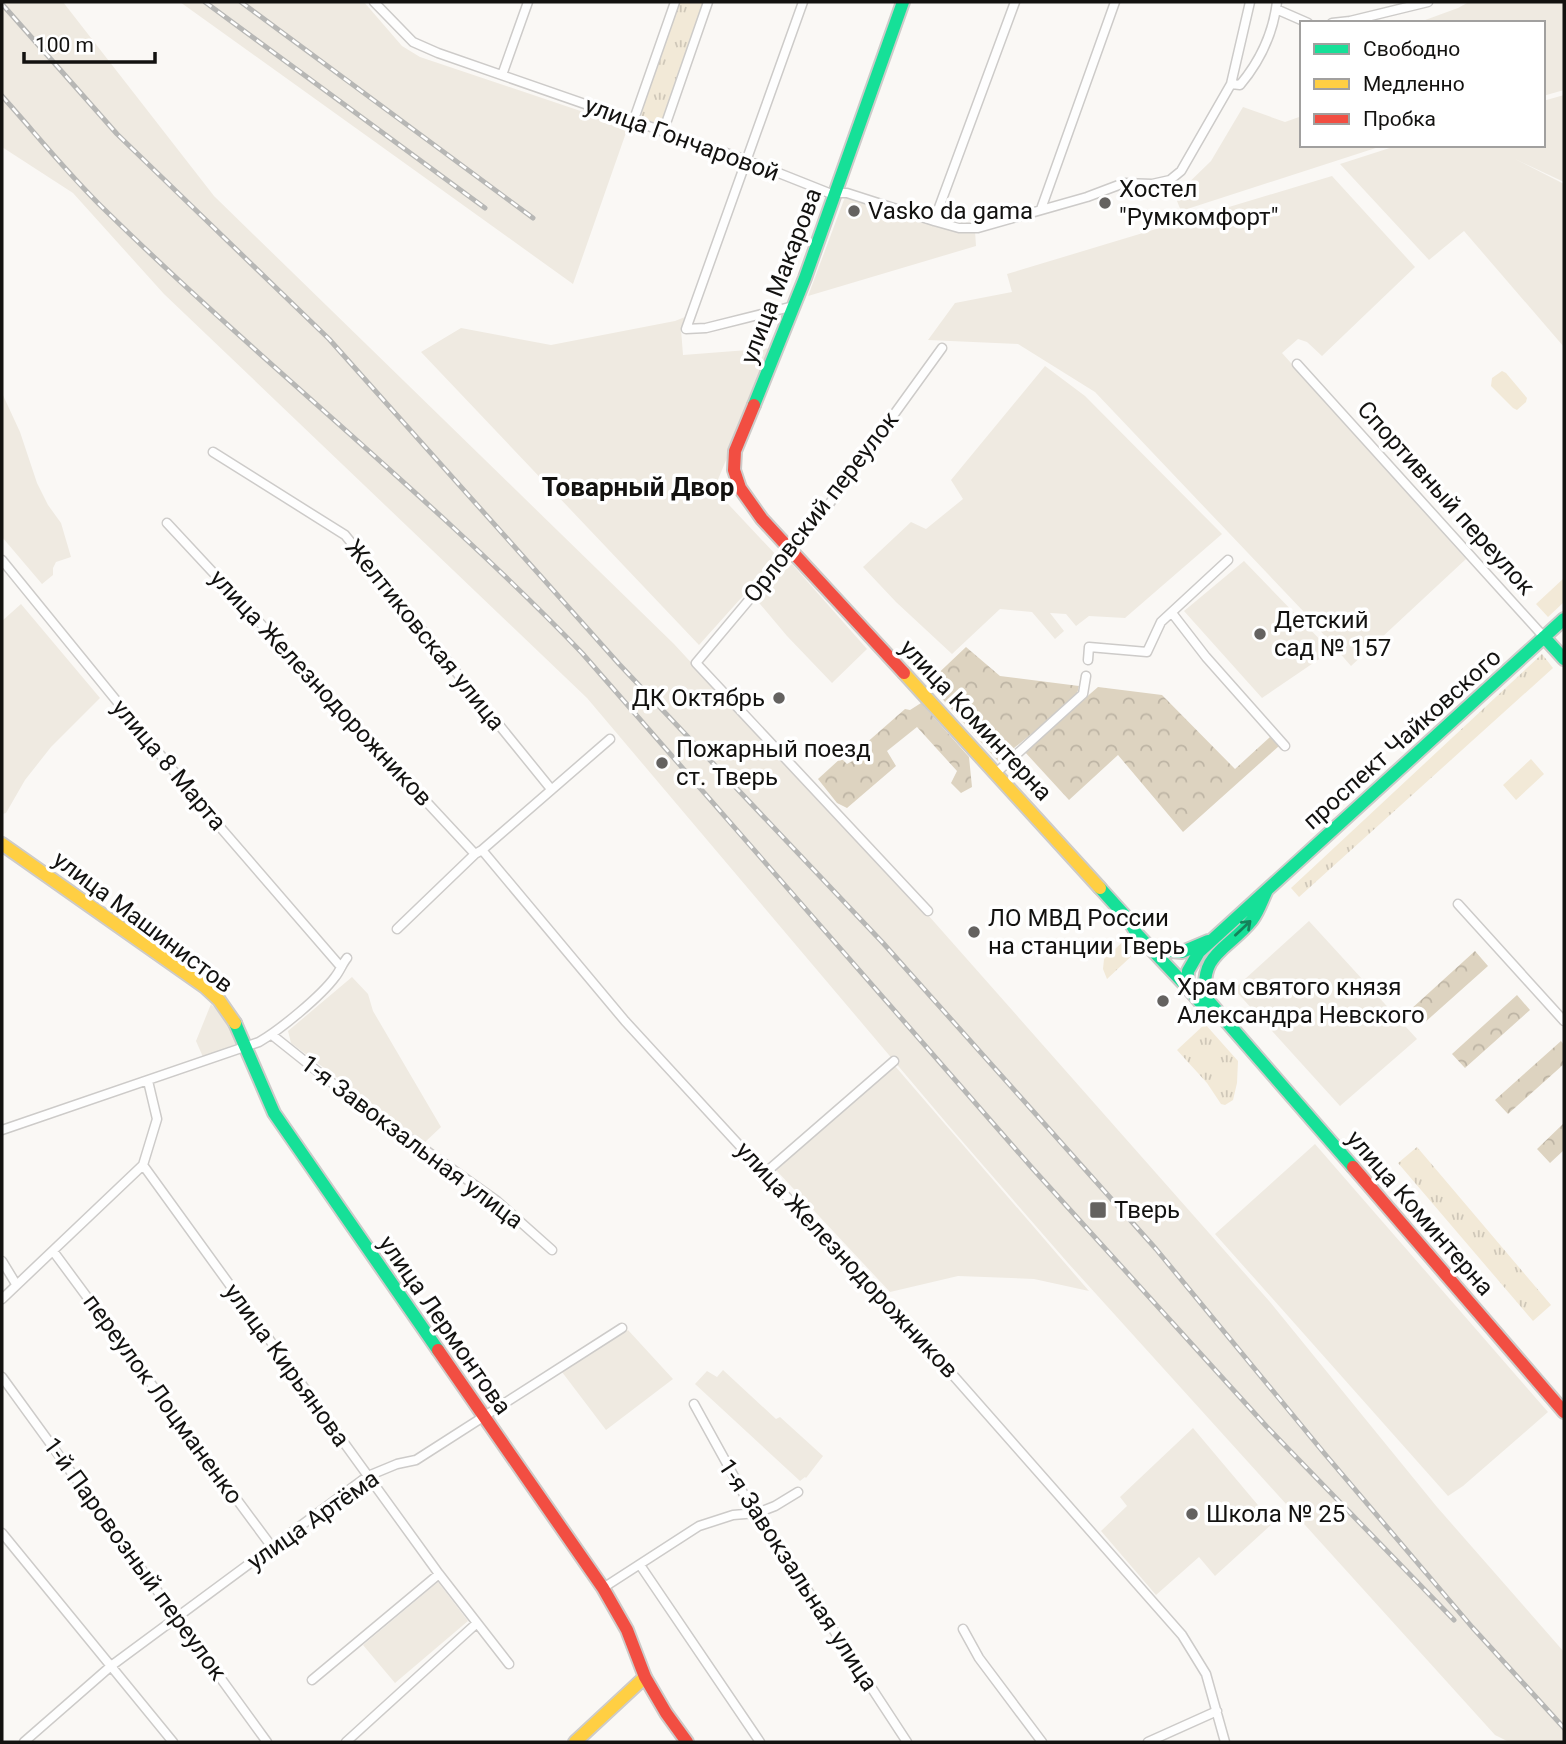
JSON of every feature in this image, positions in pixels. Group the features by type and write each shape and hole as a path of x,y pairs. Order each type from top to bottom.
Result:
{"main road":[{"name":"улица Макарова","path":"792,551 762,519 739,488 733,464 734,451 794,306 903,2"},
{"name":"улица Коминтерна","path":"792,551 1128,919 1138,934 1186,976 1231,1025 1564,1412"},
{"name":"проспект Чайковского","path":"1186,976 1198,954 1214,938 1564,619"},
{"name":"Спортивный переулок","path":"1544,637 1564,659"},
{"name":"улица Машинистов","path":"2,844 209,991 229,1012 246,1046"},
{"name":"проспект Чайковского","path":"1186,976 1210,959 1252,920 1267,890"},
{"path":"1162,956 1182,952 1214,938"},
{"path":"1162,956 1186,976"},
{"path":"1206,998 1204,978 1210,959"},
{"name":"улица Коминтерна","path":"1186,976 1227,1031 1243,1041"},
{"name":"улица Лермонтова","path":"246,1046 265,1096 296,1148 603,1588 627,1630 645,1677 687,1742"},
{"path":"575,1742 645,1677"}],"street":[{"path":"502,75 528,2"},
{"path":"633,122 675,2"},
{"path":"663,132 708,2"},
{"path":"794,306 706,328 686,329 803,2"},
{"path":"934,221 1015,2"},
{"path":"1041,209 1115,2"},
{"path":"1250,2 1231,84 1240,85 1256,66 1268,44 1277,5 1305,21"},
{"path":"1350,21 1428,2"},
{"name":"улица Гончаровой","path":"378,4 414,42 438,53 746,160 829,193 847,193 959,228 978,228 1087,197 1125,183 1152,184 1170,180 1181,171 1231,84"},
{"name":"Орловский переулок","path":"928,911 696,663 827,508 942,348"},
{"name":"Спортивный переулок","path":"1297,363 1544,637"},
{"name":"Желтиковская улица","path":"212,452 345,535 551,789"},
{"name":"улица Железнодорожников","path":"167,523 479,852 625,1021 952,1374 1182,1635 1206,1674 1225,1742"},
{"name":"улица 8 Марта","path":"2,560 206,812 341,967"},
{"path":"1088,660 1089,647 1147,652 1161,622 1228,560"},
{"path":"1172,613 1206,657 1285,747"},
{"path":"996,773 1083,694 1086,676"},
{"path":"397,929 479,852 610,739"},
{"path":"1458,904 1564,1021"},
{"path":"2,1130 148,1081 272,1035 337,976 347,958"},
{"name":"1-я Завокзальная улица","path":"272,1035 341,1090 497,1201 552,1250"},
{"path":"765,1173 894,1061"},
{"path":"2,1299 143,1165 157,1119 148,1081"},
{"name":"улица Кирьянова","path":"143,1165 439,1574 509,1664"},
{"name":"переулок Лоцманенко","path":"53,1251 272,1547"},
{"path":"2,1261 16,1284"},
{"name":"улица Артёма","path":"24,1742 111,1667 368,1476 397,1464 416,1460 622,1328"},
{"name":"1-й Паровозный переулок","path":"2,1377 267,1742"},
{"name":"1-я Завокзальная улица","path":"694,1404 747,1500 907,1742"},
{"path":"603,1588 699,1526 733,1515 757,1513 798,1492"},
{"path":"2,1533 173,1742"},
{"path":"640,1564 760,1742"},
{"path":"312,1680 439,1574"},
{"path":"346,1742 477,1623"},
{"path":"963,1629 979,1658 1042,1742"},
{"path":"1148,1742 1217,1711"}],"shaded area":[{"path":"2,2 63,2 214,196 674,644 844,828 905,889 1270,1302 1437,1507 1564,1652 1564,1742 1509,1742 1495,1735 1068,1263 587,698 164,294 73,193 2,147"},
{"path":"180,2 364,2 402,46 420,57 628,127 573,284"},
{"path":"1469,2 1564,2 1564,90 1545,95 1545,21 1422,21"},
{"path":"1564,95 1564,182 1515,159 1564,184 1564,347 1464,231 1429,260 1340,164 1393,147 1545,147 1545,100"},
{"path":"1243,107 1285,122 1300,117 1300,147 1379,147 1181,211 1175,196 1211,161"},
{"path":"1332,176 1415,267 1322,356 1307,342 1298,339 1282,353 1466,559 1351,666 1303,611 1095,392 1018,344 928,340 955,303 1012,292 1007,274"},
{"path":"845,197 935,226 975,231 976,246 808,296"},
{"name":"Товарный Двор","path":"685,317 681,329 683,355 773,348 714,489 778,557 699,645 421,352 461,328 551,345"},
{"path":"1045,366 1085,396 1222,534 1125,618 1089,616 1076,626 1066,614 1050,613 1064,631 1055,639 1032,612 1000,609 952,654 863,567 911,522 926,529 963,499 951,480"},
{"path":"2,393 20,432 37,483 61,523 71,557 56,562 53,575 42,584 2,537"},
{"name":"Детский сад № 157","path":"1244,561 1331,651 1262,698 1184,611"},
{"path":"792,564 867,649 832,683 755,598"},
{"path":"21,604 100,698 51,747 25,780 6,813 2,814 2,621"},
{"path":"1309,921 1417,1039 1340,1106 1234,989"},
{"path":"352,977 368,994 373,1011 441,1127 424,1143 291,1043 288,1031"},
{"path":"211,1004 230,1022 239,1043 203,1057 196,1041"},
{"path":"895,1066 1089,1291 1034,1279 958,1276 890,1292 776,1170"},
{"path":"1315,1144 1548,1412 1448,1496 1215,1234"},
{"path":"628,1330 673,1379 606,1430 562,1372"},
{"path":"723,1370 776,1419 780,1417 823,1456 806,1478 800,1481 695,1384 707,1371 717,1377"},
{"name":"Школа № 25","path":"1193,1428 1273,1523 1215,1576 1199,1557 1156,1595 1101,1531 1127,1506 1120,1497"},
{"path":"438,1582 468,1621 395,1683 363,1645"}],"green space":[{"path":"678,2 706,2 665,116 659,125 641,117 643,99"},
{"path":"1502,371 1527,398 1517,410 1491,386 1492,378"},
{"path":"1564,578 1564,602 1548,617 1536,604"},
{"path":"966,647 1000,676 1079,686 1076,698 998,761 928,683"},
{"path":"1542,654 1553,668 1299,897 1291,888"},
{"path":"1098,687 1162,695 1235,769 1270,737 1279,746 1183,832 1118,755 1069,800 1024,751"},
{"path":"921,703 969,757 972,787 961,793 951,783 957,771 917,727 887,751 896,766 847,808 837,803 818,779 841,758 847,764 858,758 864,745 905,709 910,710"},
{"path":"1531,759 1544,774 1516,800 1503,785"},
{"path":"1127,938 1138,950 1107,979 1103,969 1104,959"},
{"path":"1475,951 1488,966 1423,1024 1410,1010"},
{"path":"1517,995 1530,1010 1465,1068 1452,1054"},
{"path":"1205,1024 1238,1061 1233,1100 1225,1105 1221,1104 1207,1083 1177,1050"},
{"path":"1561,1041 1564,1045 1564,1064 1508,1114 1495,1100"},
{"path":"1564,1123 1564,1150 1550,1163 1537,1149"},
{"path":"1417,1147 1551,1305 1533,1321 1398,1163"}],"railway":[{"path":"205,2 485,208"},
{"path":"241,2 533,218"},
{"path":"2,4 117,134 329,339 619,664 883,943 1156,1249 1472,1627 1564,1728"},
{"path":"2,96 105,210 466,539 582,653 1033,1169 1267,1427 1454,1620"}],"traffic: fast":[{"path":"754,405 805,278 903,2"},
{"path":"1207,1010 1187,987 1188,971 1199,952 1564,619"},
{"path":"1544,637 1564,659"},
{"path":"1100,888 1128,919 1137,934 1187,987"},
{"path":"1267,890 1252,920 1211,961 1205,983 1206,998 1353,1167"},
{"path":"1162,950 1182,952 1208,941"},
{"path":"235,1023 274,1113 438,1350"}],"traffic: slow":[{"path":"904,673 1100,888"},
{"path":"2,844 205,987 219,1000 235,1023"},
{"path":"575,1742 645,1677"}],"traffic: jam":[{"path":"754,405 735,451 734,470 740,488 762,519 904,673"},
{"path":"1353,1167 1564,1412"},
{"path":"438,1350 603,1588 627,1630 645,1677 687,1742"}],"place":[{"name":"Хостел \"Румкомфорт\"","path":"1105,203"},
{"name":"Vasko da gama","path":"854,211"},
{"name":"Детский сад № 157","path":"1260,634"},
{"name":"ДК Октябрь","path":"779,698"},
{"name":"Пожарный поезд ст. Тверь","path":"662,763"},
{"name":"ЛО МВД России на станции Тверь","path":"974,932"},
{"name":"Храм святого князя Александра Невского","path":"1163,1001"},
{"name":"Тверь","path":"1098,1210"},
{"name":"Школа № 25","path":"1192,1514"}],"district":[{"name":"Товарный Двор","path":"638,487"}]}
